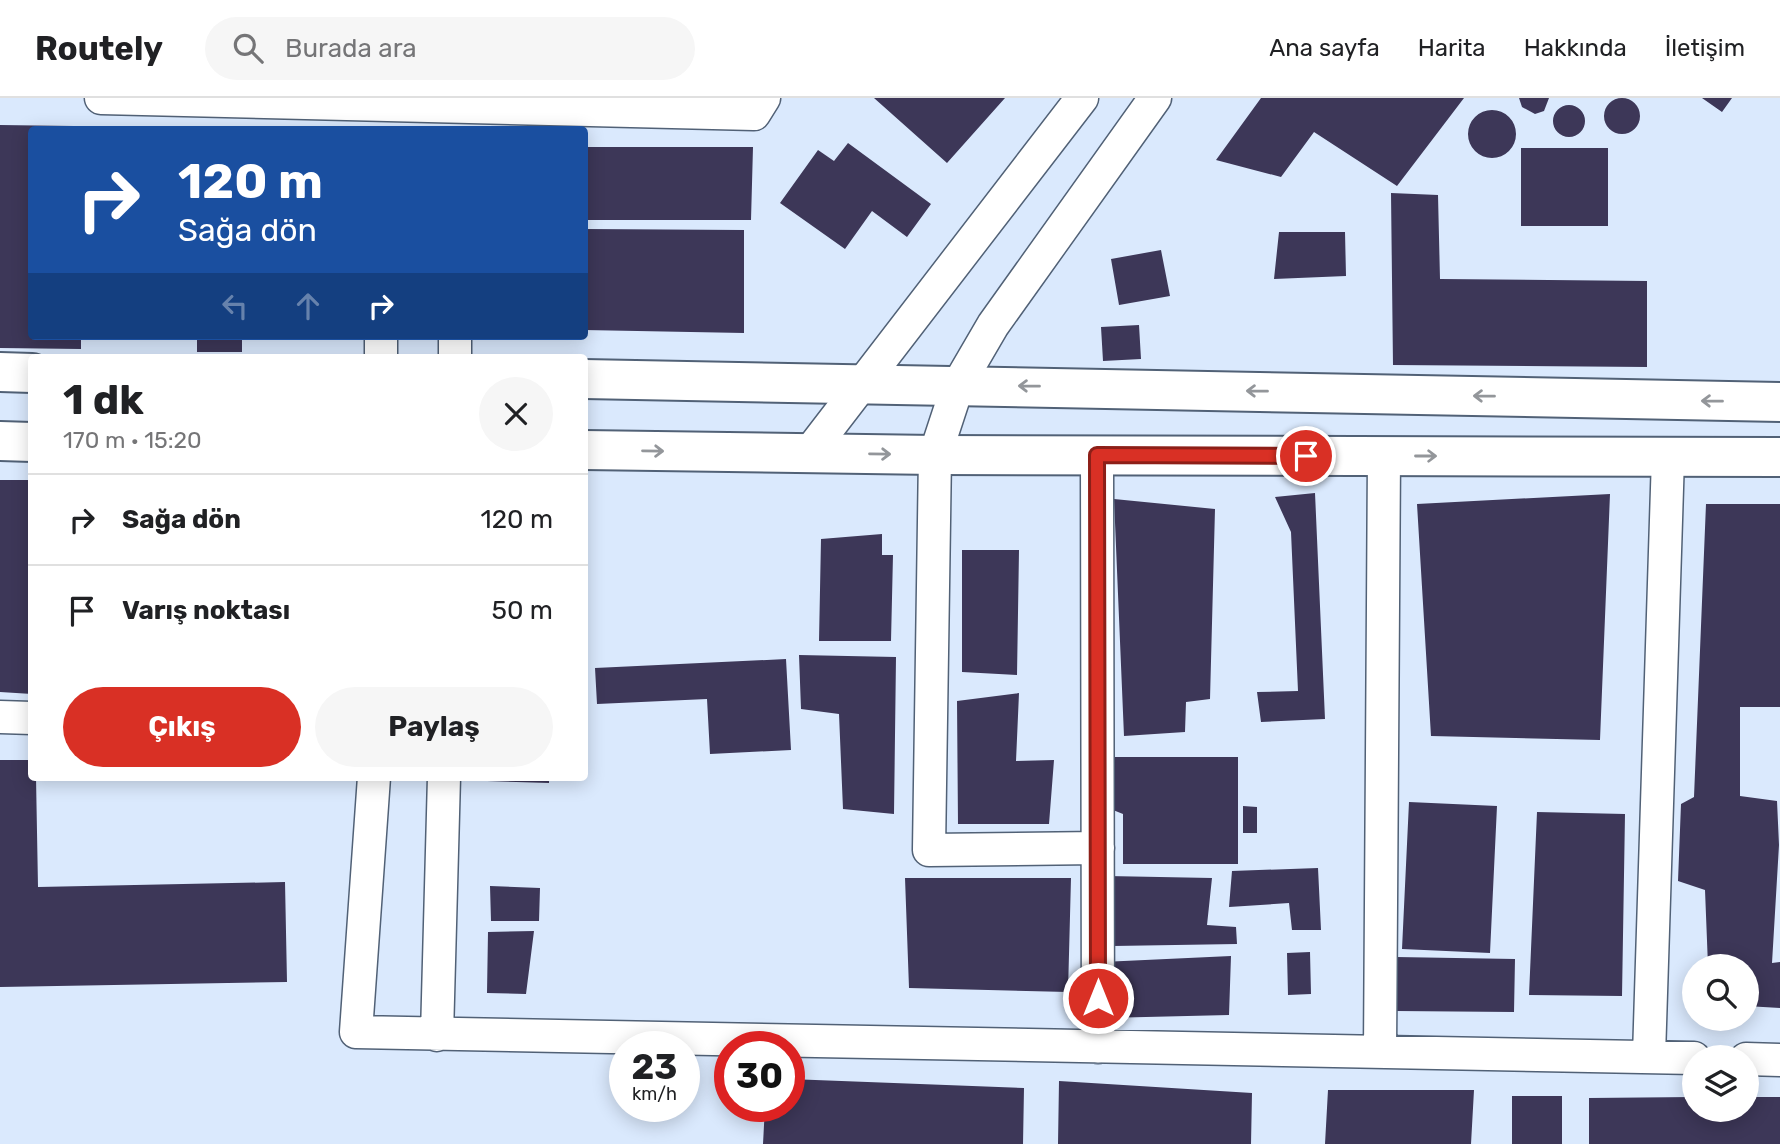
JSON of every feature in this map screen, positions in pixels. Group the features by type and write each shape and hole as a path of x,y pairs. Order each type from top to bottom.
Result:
{"main road":[{"path":"0,372 28,373"},
{"path":"588,379 958,384 1780,402"},
{"path":"0,441 28,442"},
{"path":"588,450 934,455 1780,457"}],"street":[{"path":"101,98 383,111 754,114 764,98"},
{"path":"809,453 1082,98"},
{"path":"1098,848 929,850 934,455 958,384 993,326 1155,98"},
{"path":"1097,455 1097,1047"},
{"path":"1380,1052 1384,456"},
{"path":"1650,1056 1668,457"},
{"path":"0,718 28,718"},
{"path":"374,781 356,1032 1682,1057"},
{"path":"437,1035 444,781"},
{"path":"1759,1059 1780,1060"}],"building":[{"path":"874,98 1005,98 947,163"},
{"path":"1261,98 1464,98 1397,186 1314,132 1281,177 1216,160"},
{"path":"1519,98 1549,98 1544,111 1535,114 1522,107"},
{"path":"1622,98 1635,103 1640,116 1635,129 1622,134 1609,129 1604,116 1609,103"},
{"path":"1702,98 1732,98 1722,112"},
{"path":"1569,105 1580,110 1585,121 1580,132 1569,137 1558,132 1553,121 1558,110"},
{"path":"1492,110 1509,117 1516,134 1509,151 1492,158 1475,151 1468,134 1475,117"},
{"path":"0,125 74,126 28,126 28,340 81,340 81,349 0,348"},
{"path":"848,143 931,204 907,237 872,211 845,249 780,203 818,150 834,161"},
{"path":"588,147 753,147 751,220 588,220"},
{"path":"1521,148 1608,148 1608,226 1521,226"},
{"path":"1391,193 1438,195 1440,279 1647,281 1647,367 1393,365"},
{"path":"588,229 744,230 744,333 588,330"},
{"path":"1279,232 1345,232 1346,276 1274,279"},
{"path":"1161,250 1170,296 1119,305 1111,259"},
{"path":"1139,325 1141,359 1103,361 1101,327"},
{"path":"197,340 242,340 242,352 197,352"},
{"path":"0,480 28,480 28,694 0,692"},
{"path":"1315,493 1325,719 1261,722 1257,692 1298,691 1291,532 1275,497"},
{"path":"1610,494 1600,740 1431,736 1417,504"},
{"path":"1114,499 1215,509 1210,699 1186,702 1185,732 1124,736"},
{"path":"1706,504 1780,504 1780,707 1740,707 1740,796 1777,801 1779,845 1772,963 1780,962 1780,1008 1759,1007 1759,954 1708,954 1705,890 1678,881 1681,804 1694,797"},
{"path":"882,534 882,555 893,555 891,641 819,641 821,539"},
{"path":"962,550 1019,550 1017,675 962,672"},
{"path":"799,655 896,657 894,814 843,809 839,714 801,709"},
{"path":"786,659 791,750 710,754 707,699 597,704 595,668"},
{"path":"1019,693 1016,761 1054,760 1049,824 958,824 957,701"},
{"path":"1108,757 1238,757 1238,864 1123,864 1123,814 1108,808"},
{"path":"0,760 28,760 28,781 36,781 38,887 285,882 287,982 0,987"},
{"path":"487,781 549,781 549,783"},
{"path":"1409,802 1497,806 1490,953 1402,949"},
{"path":"1243,806 1257,807 1257,833 1243,833"},
{"path":"1537,812 1625,814 1622,996 1529,995"},
{"path":"1318,868 1321,930 1292,930 1289,903 1229,907 1232,871"},
{"path":"1107,876 1212,878 1207,925 1236,927 1237,944 1113,946"},
{"path":"905,878 1071,878 1068,992 909,988"},
{"path":"490,886 540,888 539,921 491,921"},
{"path":"534,931 526,994 487,993 488,932"},
{"path":"1310,952 1311,994 1288,995 1287,953"},
{"path":"1231,956 1229,1015 1104,1018 1102,962"},
{"path":"1396,957 1515,959 1514,1012 1396,1011"},
{"path":"805,1080 1024,1088 1023,1144 763,1144 764,1122 805,1122"},
{"path":"1059,1081 1252,1093 1251,1144 1058,1144"},
{"path":"1328,1090 1474,1090 1471,1144 1325,1144"},
{"path":"1512,1096 1562,1096 1562,1144 1512,1144"},
{"path":"1682,1097 1682,1122 1759,1122 1759,1097 1780,1097 1780,1144 1589,1144 1589,1098"}],"route":[{"path":"1098,998 1097,455 1306,456"}]}
